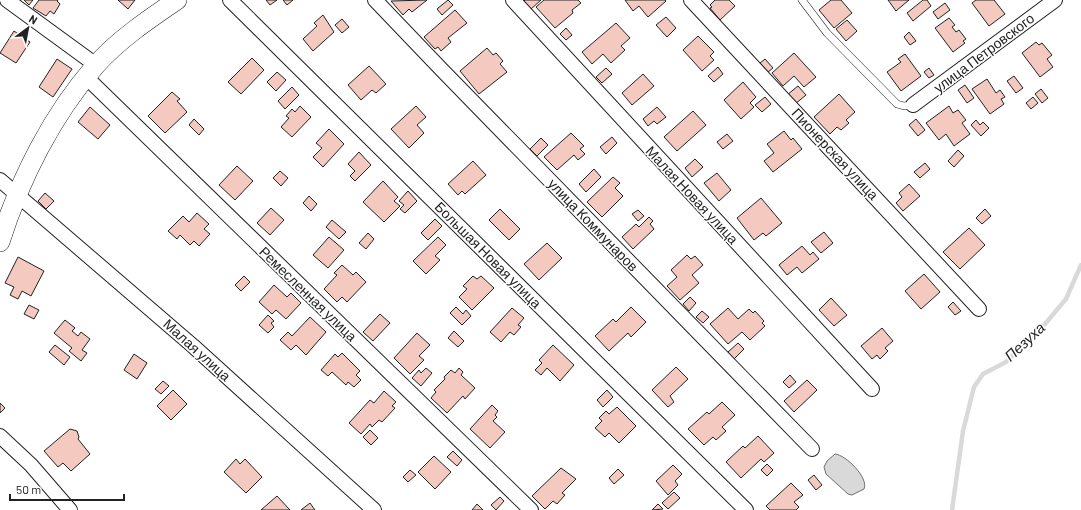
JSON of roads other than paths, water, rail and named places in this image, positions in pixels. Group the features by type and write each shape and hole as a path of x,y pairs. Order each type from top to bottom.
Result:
{"street":[{"name":"Ремесленная улица","path":"7,0 91,71 531,510"},
{"path":"0,242 18,194 35,157 67,103 91,71 139,28 177,0"},
{"name":"Большая Новая улица","path":"230,0 746,510"},
{"name":"улица Коммунаров","path":"376,0 440,69 812,449"},
{"name":"Малая Новая улица","path":"513,0 872,389"},
{"name":"Пионерская улица","path":"691,0 979,309"},
{"name":"улица Петровского","path":"913,105 1055,0"},
{"name":"Малая улица","path":"0,180 193,346 374,510"},
{"path":"0,436 31,465 70,510"}],"lane":[{"path":"802,0 827,33 897,104 904,106 913,105"}],"waterway":[{"name":"Пезуха","path":"952,510 963,431 974,387 983,374 1006,362 1045,324 1066,299 1081,265"}]}
